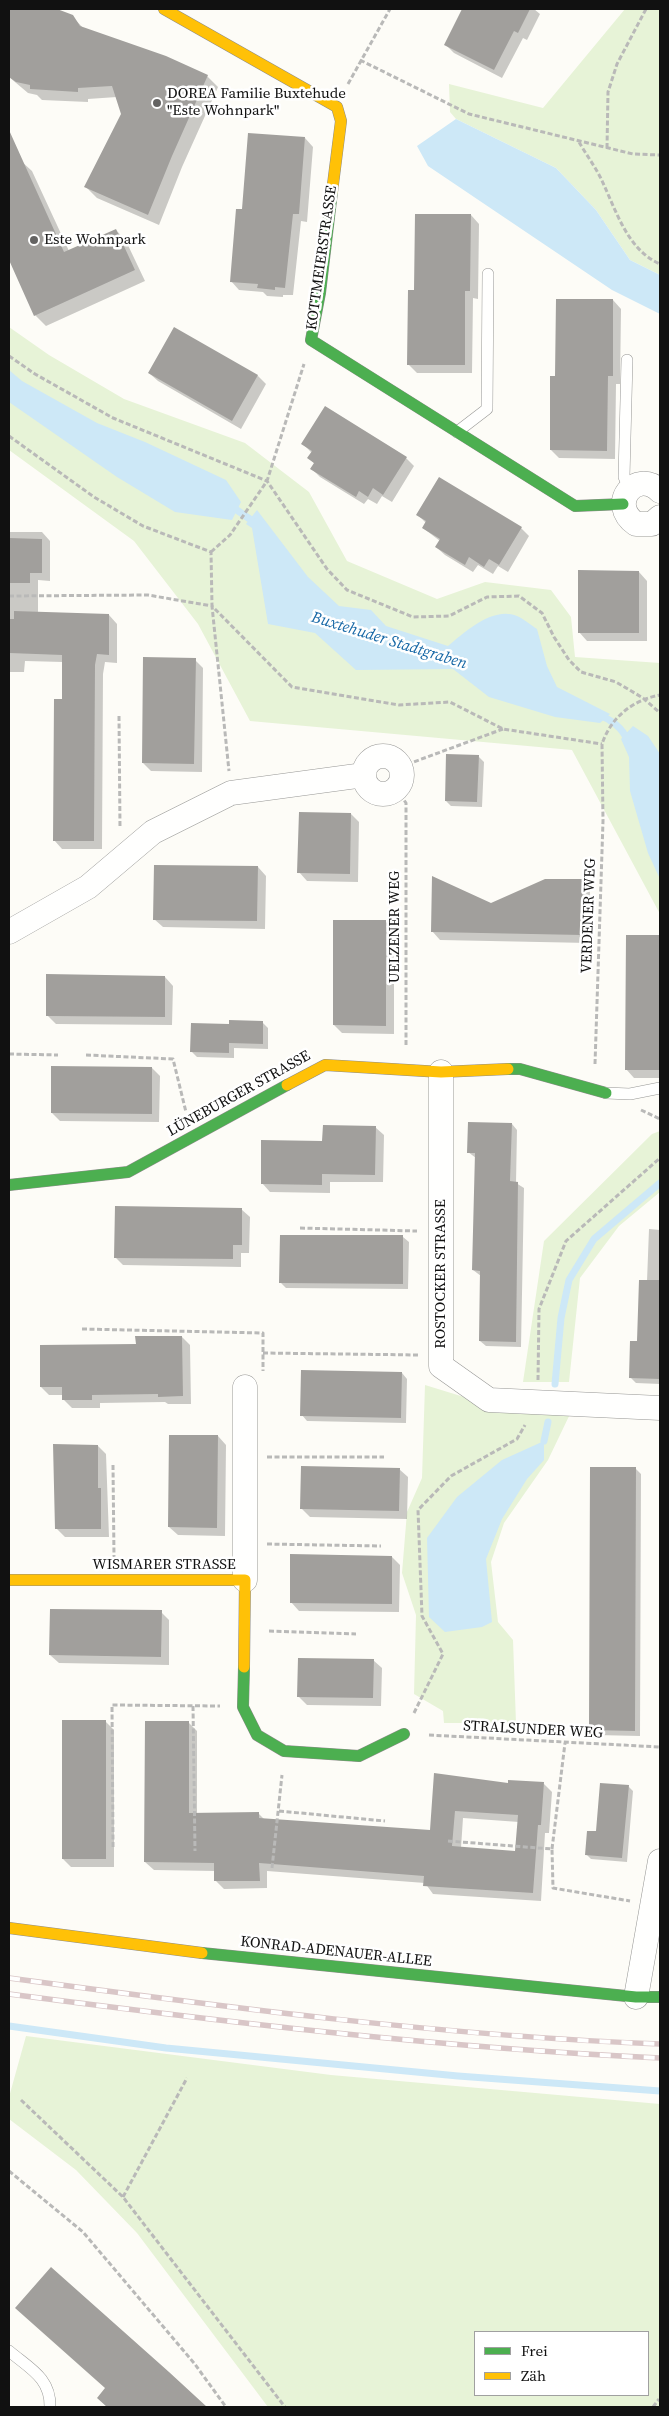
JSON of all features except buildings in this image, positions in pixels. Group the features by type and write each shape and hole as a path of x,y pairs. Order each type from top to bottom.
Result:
{"street":[{"path":"164,9 337,107"},
{"name":"KOTTMEIERSTRASSE","path":"337,107 341,120 320,293 311,340 575,506 626,497 644,483 652,485 660,491"},
{"path":"626,497 625,512 636,524 652,524 660,518"},
{"path":"383,756 396,761 398,777 390,792 376,792 366,782 364,775 370,762 383,756"},
{"path":"9,932 88,887 153,832 231,793 364,775"},
{"name":"LÜNEBURGER STRASSE","path":"9,1185 128,1172 325,1065 406,1068 441,1072 520,1069 600,1091"},
{"name":"ROSTOCKER STRASSE","path":"441,1072 441,1366 489,1400 660,1408"},
{"path":"244,1580 245,1387"},
{"name":"WISMARER STRASSE","path":"9,1580 244,1580 243,1707 257,1734 284,1751 359,1756 404,1734"},
{"path":"636,1996 660,1862"},
{"name":"KONRAD-ADENAUER-ALLEE","path":"9,1928 148,1948 660,1997"}],"lane":[{"path":"457,432 487,410 488,274"},
{"path":"626,497 624,477 627,360"},
{"path":"600,1091 630,1094 660,1088"},
{"path":"9,2351 42,2378 51,2394 50,2407"}],"path":[{"path":"337,107 360,60 390,9"},
{"path":"607,148 608,92 617,64 646,9"},
{"path":"360,60 469,114 633,154 660,155"},
{"path":"579,142 602,181 623,230 650,259 660,264"},
{"path":"231,793 212,606 211,552 230,535 267,481 311,340"},
{"path":"9,356 35,374 114,418 267,481 327,570 348,590 413,617 449,616 487,597 519,596 542,613 569,660 581,672 616,682 643,698 660,713"},
{"path":"9,436 94,497 135,521 211,552"},
{"path":"9,596 148,595 212,606 292,688 399,705 450,702 503,729 602,744"},
{"path":"643,698 660,694"},
{"name":"VERDENER WEG","path":"600,1091 602,744 605,734 626,708 643,698"},
{"path":"119,716 121,859"},
{"path":"398,777 503,729"},
{"name":"UELZENER WEG","path":"398,777 406,803 406,1068"},
{"path":"9,1054 58,1055"},
{"path":"86,1055 173,1059 192,1137"},
{"path":"404,1734 443,1654 422,1616 418,1510 451,1476 517,1439 537,1403 539,1309 566,1241 660,1158"},
{"path":"300,1228 441,1231"},
{"path":"82,1329 263,1333 263,1373 245,1387"},
{"path":"263,1353 441,1355"},
{"path":"245,1457 384,1457"},
{"path":"114,1465 114,1580"},
{"path":"244,1544 381,1546"},
{"path":"244,1630 356,1634"},
{"path":"113,1847 112,1705 243,1707"},
{"path":"193,1706 195,1851"},
{"name":"STRALSUNDER WEG","path":"404,1734 660,1747"},
{"path":"565,1743 552,1849 553,1888 652,1905"},
{"path":"272,1868 284,1751"},
{"path":"279,1811 385,1820"},
{"path":"448,1841 552,1849"},
{"path":"123,2197 187,2078"},
{"path":"20,2100 123,2197 285,2407"},
{"path":"9,2171 83,2232 194,2363 226,2407"},
{"path":"653,2407 659,2399"}],"green space":[{"path":"625,9 660,9 660,275 630,260 596,210 556,168 456,119 450,112 449,84 543,108"},
{"path":"9,327 49,355 124,399 245,443 309,492 347,561 437,599 485,582 551,590 571,617 575,657 660,663 660,914 572,750 250,721 198,624 134,541 9,450"},
{"path":"660,1131 660,1192 619,1226 580,1278 569,1382 523,1382 544,1241 652,1134"},
{"path":"425,1385 516,1413 571,1412 548,1460 504,1523 491,1562 498,1622 513,1640 516,1723 444,1723 443,1711 414,1694 416,1615 402,1573 407,1512 422,1478"},
{"path":"26,2036 331,2075 660,2104 660,2407 268,2407 137,2233 76,2170 9,2119 9,2097"}],"water":[{"path":"456,119 556,168 596,210 630,260 660,275 660,314 612,290 428,166 417,146"},
{"path":"9,370 22,381 97,423 145,442 226,480 241,502 232,520 175,512 117,477 9,402"},
{"path":"257,510 308,577 339,606 371,610 386,626 448,646 489,617 498,614 517,616 537,629 547,666 557,687 610,714 600,723 555,717 489,697 453,669 356,670 315,633 268,624 252,528 246,524"},
{"path":"633,726 648,736 660,754 660,879 648,853 630,791 629,757 621,739"},
{"path":"544,1441 544,1460 527,1479 502,1519 486,1559 492,1622 482,1627 445,1632 429,1617 427,1538 457,1497 502,1460"}],"waterway":[{"name":"Buxtehuder Stadtgraben","path":"231,506 257,524"},
{"name":"Buxtehuder Stadtgraben","path":"599,715 616,724 627,740"},
{"path":"555,1384 561,1318 569,1280 594,1239 660,1183"},
{"path":"544,1441 548,1422"},
{"path":"9,2026 166,2048 458,2076 660,2091"}],"railway":[{"path":"9,1978 334,2019 497,2034 660,2044"},
{"path":"9,1994 415,2041 578,2054 660,2058"}],"traffic: fast":[{"path":"332,192 320,293 311,340 575,506 623,504"},
{"path":"508,1069 520,1069 606,1093"},
{"path":"9,1185 128,1172 287,1085"},
{"path":"244,1667 243,1707 257,1735 284,1751 359,1756 404,1734"},
{"path":"202,1953 636,1997 660,1997"}],"traffic: slow":[{"path":"164,9 337,107 341,121 332,192"},
{"path":"287,1085 325,1065 441,1072 508,1069"},
{"path":"9,1580 245,1580 244,1667"},
{"path":"9,1928 202,1953"}],"place":[{"name":"DOREA Familie Buxtehude \"Este Wohnpark\"","path":"157,103"},
{"name":"Este Wohnpark","path":"34,240"}]}
